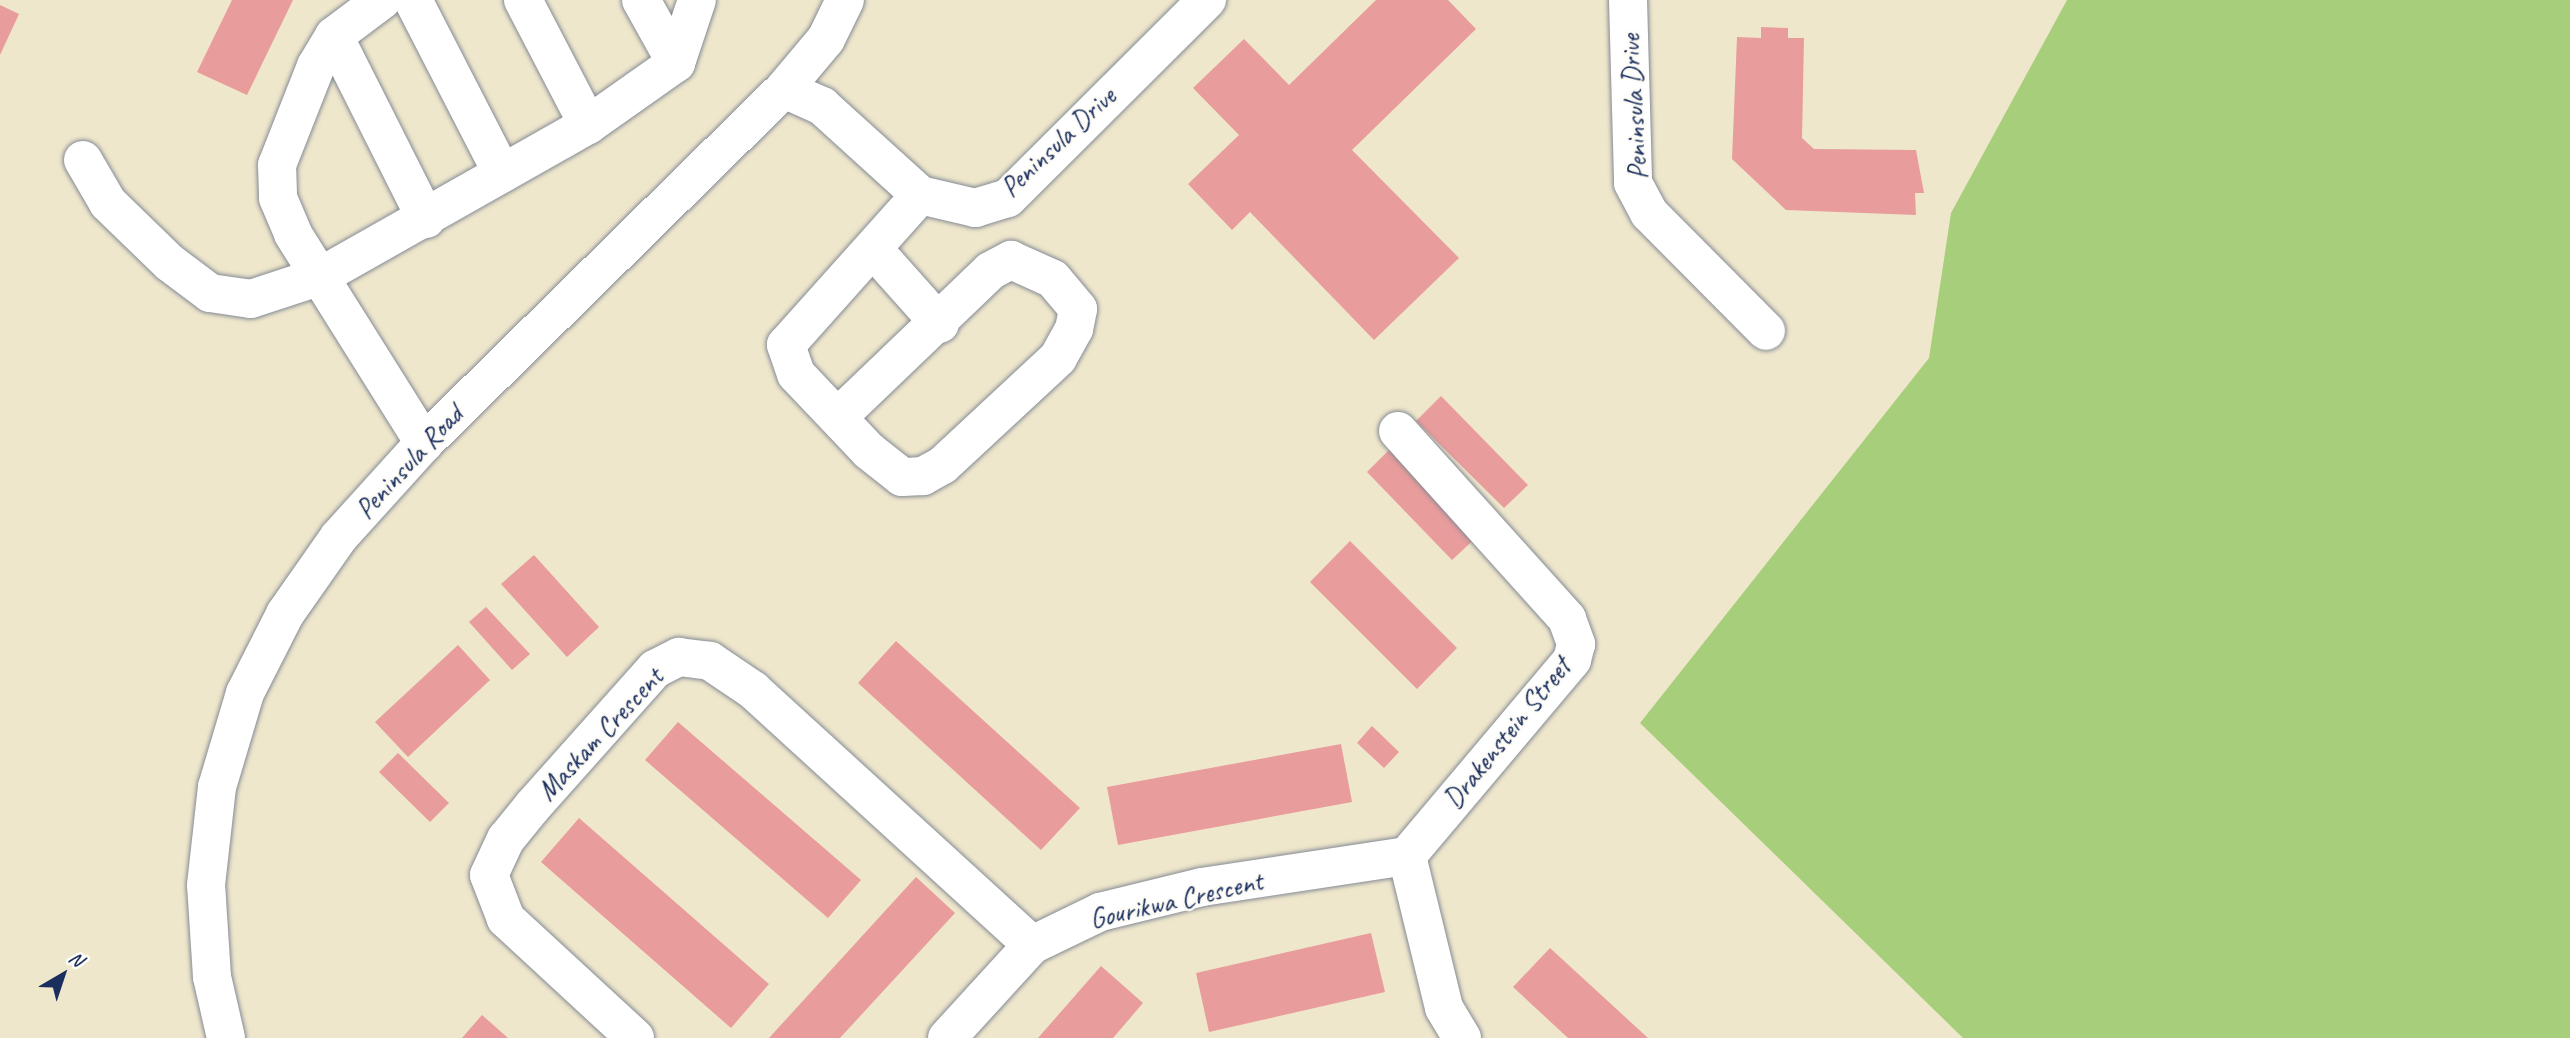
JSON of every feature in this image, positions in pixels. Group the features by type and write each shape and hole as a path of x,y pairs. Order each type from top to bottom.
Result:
{"street":[{"path":"382,0 334,36 277,165 278,198 321,276 424,443"},
{"path":"413,0 502,173"},
{"path":"523,0 588,125"},
{"path":"641,0 676,63"},
{"path":"83,160 108,203 209,293 251,299 321,276 588,125 676,63 697,0"},
{"name":"Peninsula Road","path":"226,1038 212,977 206,885 218,787 245,693 305,582 424,443 785,89 825,38 845,0"},
{"name":"Peninsula Drive","path":"920,195 975,208 1008,198 1207,0"},
{"name":"Peninsula Drive","path":"1628,0 1633,183 1649,213 1766,331"},
{"path":"334,36 426,219"},
{"path":"785,89 822,106 920,195 874,250 827,293 786,345 796,374 838,417 902,477 923,477 943,466 1058,358 1078,309 1053,279 1011,260 990,271 940,324 838,417"},
{"path":"874,250 940,324"},
{"name":"Drakenstein Street","path":"1398,431 1567,619 1576,644 1565,668 1407,856"},
{"name":"Maskam Crescent","path":"635,1038 506,919 489,875 532,807 655,669 679,657 710,661 752,690 1032,945"},
{"path":"1407,856 1444,1008 1462,1038"},
{"name":"Gourikwa Crescent","path":"947,1038 1032,945 1100,912 1202,887 1407,856"}],"green space":[{"path":"2067,0 2570,0 2570,1038 1963,1038 1640,723 1929,358 1951,213"}],"building":[{"path":"232,0 293,0 247,95 197,72"},
{"path":"1376,0 1448,0 1476,29 1352,150 1459,258 1374,340 1250,212 1232,230 1188,184 1239,135 1193,88 1244,39 1289,85"},
{"path":"0,5 19,14 0,55"},
{"path":"1761,27 1788,28 1788,38 1804,38 1802,138 1814,149 1916,150 1924,193 1915,193 1916,215 1786,210 1732,159 1737,37 1761,38"},
{"path":"1441,396 1528,485 1504,508 1416,421"},
{"path":"1394,445 1480,534 1452,560 1367,472"},
{"path":"1350,541 1457,648 1417,689 1310,582"},
{"path":"534,555 599,627 567,657 501,584"},
{"path":"486,607 530,654 512,670 469,622"},
{"path":"896,641 1080,808 1041,850 858,683"},
{"path":"458,645 490,680 408,757 375,722"},
{"path":"678,722 861,880 828,918 645,760"},
{"path":"1372,726 1399,752 1384,768 1357,743"},
{"path":"1341,744 1352,802 1118,845 1107,787"},
{"path":"398,753 449,803 430,822 379,772"},
{"path":"579,818 769,984 731,1028 541,862"},
{"path":"916,877 955,913 840,1038 769,1038"},
{"path":"1371,933 1385,992 1209,1032 1196,973"},
{"path":"1550,948 1648,1038 1568,1038 1513,987"},
{"path":"1101,966 1143,1003 1113,1038 1038,1038"},
{"path":"482,1015 508,1038 462,1038"}]}
